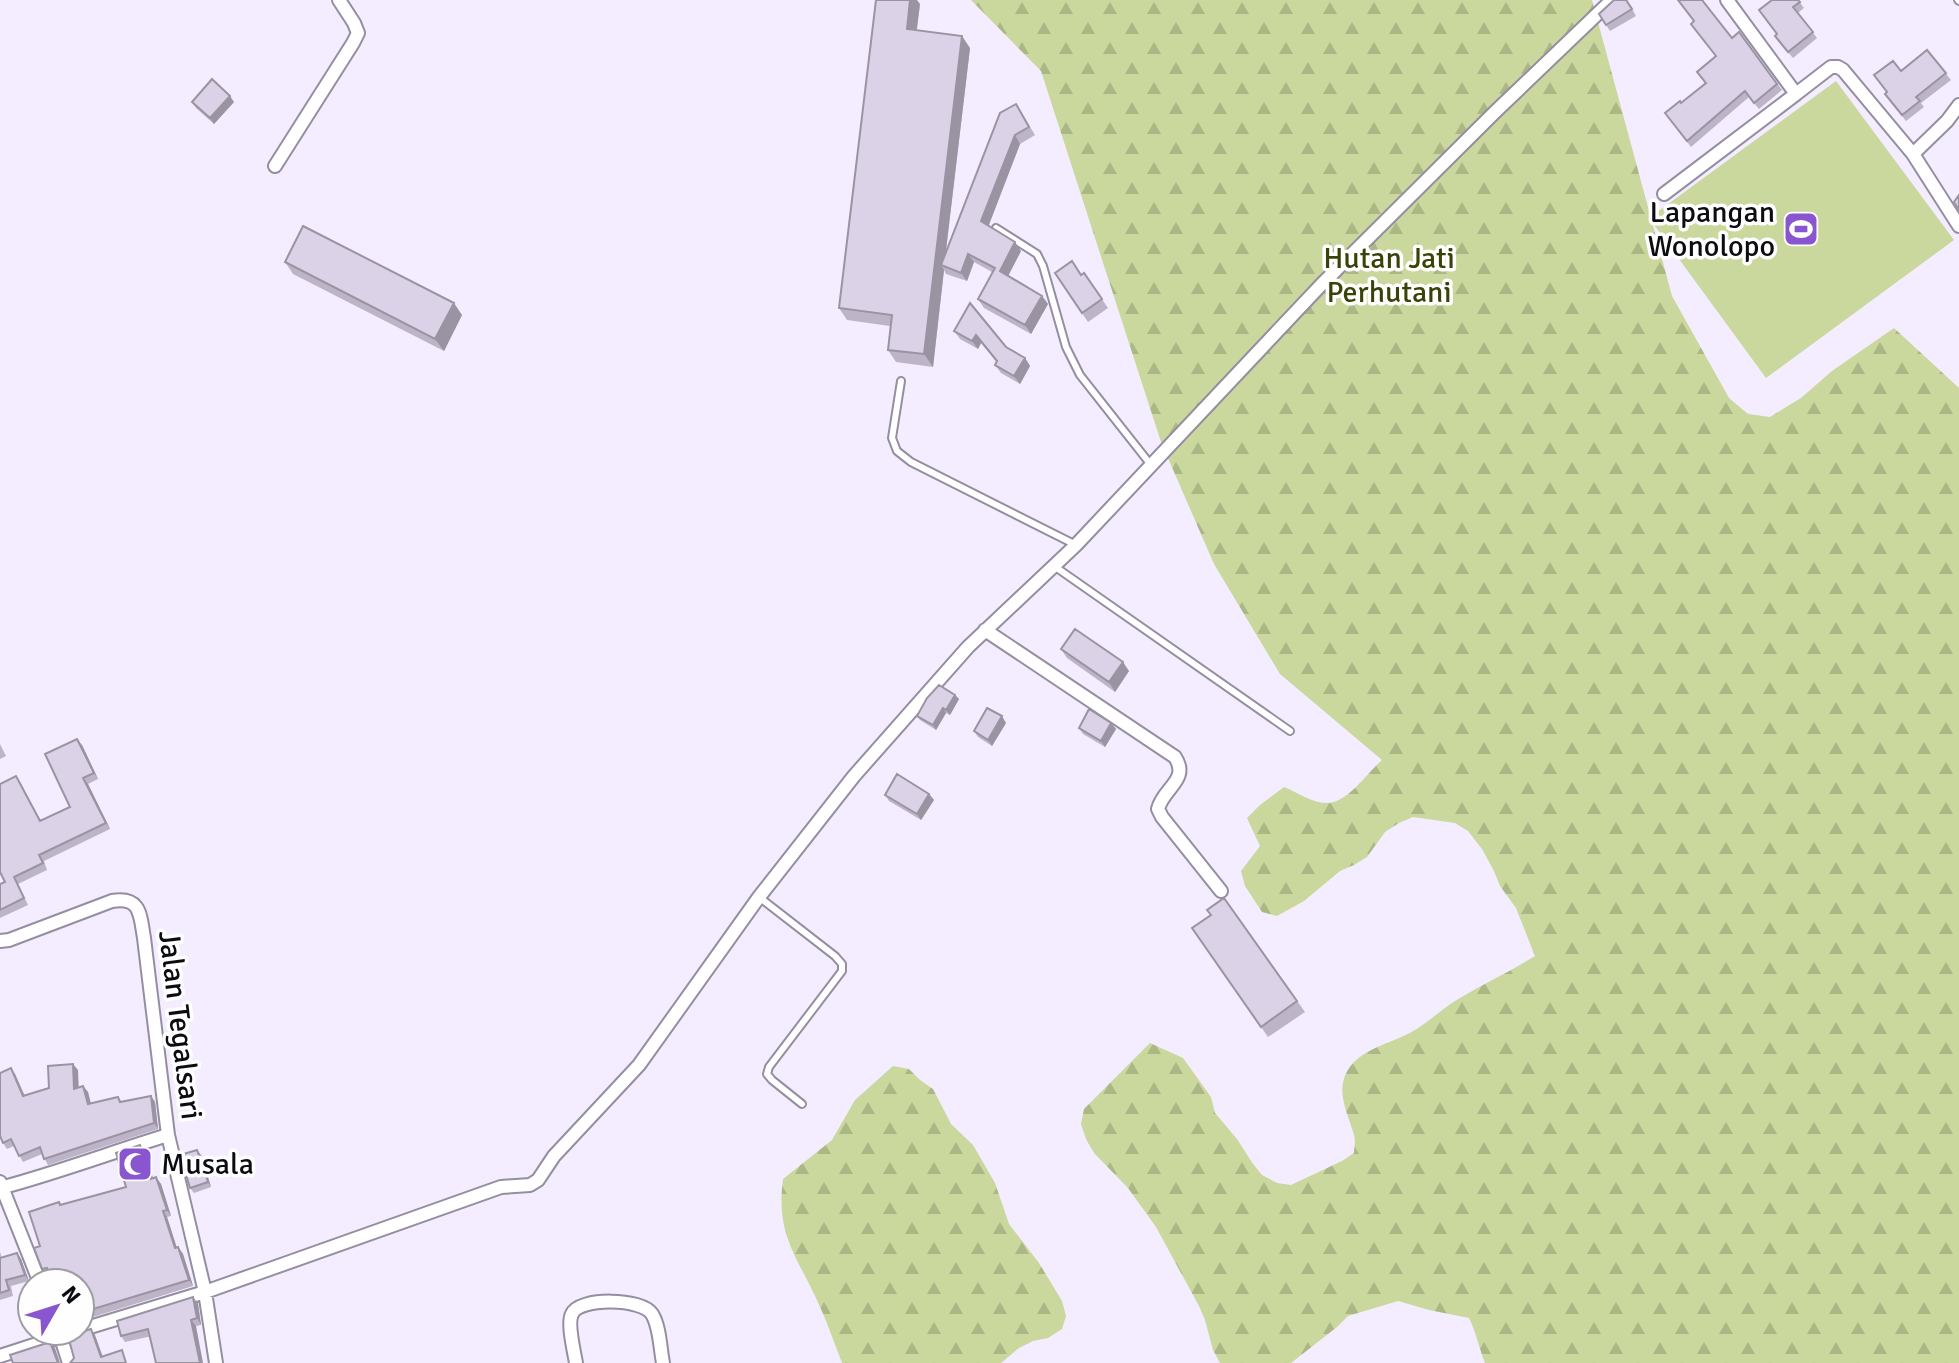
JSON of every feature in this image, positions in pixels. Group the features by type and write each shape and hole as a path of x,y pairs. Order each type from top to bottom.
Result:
{"street":[{"path":"275,166 358,33 339,0"},
{"path":"1727,0 1796,94"},
{"path":"96,1326 205,1292 501,1187 534,1184 554,1156 639,1065 759,897 854,776 985,630 1076,545 1321,285 1609,3"},
{"path":"1664,194 1831,67 1838,67 1913,154 1959,226"},
{"path":"1913,154 1959,105"},
{"path":"985,630 1175,757 1181,766 1180,776 1158,809 1221,891"},
{"name":"Jalan Tegalsari","path":"0,941 112,901 124,899 134,904 144,938 168,1135 205,1292 216,1363"},
{"path":"34,1267 1,1185 46,1176 168,1135"},
{"path":"576,1363 570,1318 574,1309 583,1305 633,1302 651,1312 663,1363"},
{"path":"3,1363 0,1356 25,1347"}],"lane":[{"path":"996,228 1037,254 1066,347 1080,375 1151,465"},
{"path":"901,381 892,438 897,451 911,462 1076,545"},
{"path":"1054,566 1290,731"},
{"path":"759,897 842,964 842,971 769,1067 767,1074 772,1080 802,1104"}],"green space":[{"name":"Hutan Jati Perhutani","path":"971,0 1592,0 1672,296 1729,398 1748,414 1770,417 1801,398 1832,371 1894,328 1959,388 1959,1363 1485,1363 1469,1318 1398,1301 1348,1316 1291,1363 1220,1363 1199,1306 1156,1227 1086,1139 1081,1124 1084,1109 1150,1043 1183,1058 1211,1097 1215,1113 1262,1175 1277,1183 1291,1185 1354,1153 1355,1137 1342,1091 1345,1076 1357,1059 1415,1030 1454,1002 1535,956 1516,908 1500,886 1482,849 1468,831 1455,823 1413,817 1399,823 1385,832 1367,857 1340,871 1304,901 1277,916 1262,912 1245,886 1241,871 1260,846 1247,818 1260,805 1284,787 1316,801 1334,802 1349,793 1382,760 1280,674 1214,564 1161,442 1041,71"},
{"name":"Lapangan Wonolopo","path":"1836,81 1954,240 1766,378 1649,218"},
{"path":"893,1066 909,1069 933,1089 951,1124 973,1145 995,1183 1009,1224 1039,1263 1062,1301 1066,1316 1062,1329 1048,1338 1019,1348 1001,1363 842,1363 820,1306 789,1242 782,1214 783,1179 832,1140 855,1100"}],"building":[{"path":"876,0 910,0 907,29 962,36 924,354 888,350 892,315 839,308"},
{"path":"1614,0 1626,0 1632,9 1606,25 1599,14"},
{"path":"1678,0 1702,0 1732,38 1739,32 1777,84 1754,103 1745,91 1687,141 1665,113 1706,83 1697,72 1716,56 1691,24 1694,21"},
{"path":"1772,0 1798,0 1800,2 1793,7 1813,32 1788,52 1759,10"},
{"path":"1927,50 1946,73 1916,97 1920,101 1902,115 1874,75 1893,61 1901,71"},
{"path":"212,79 230,96 210,118 192,102"},
{"path":"1016,104 1029,127 1015,135 981,221 1015,242 1000,271 1042,296 1025,325 978,299 995,268 968,254 961,273 941,265 1000,113"},
{"path":"303,226 454,303 435,339 285,262"},
{"path":"1072,261 1102,299 1082,313 1055,273"},
{"path":"970,303 1006,347 1025,358 1014,376 995,365 997,361 976,335 972,341 954,331"},
{"path":"1075,629 1123,662 1109,682 1061,649"},
{"path":"939,685 955,695 933,725 917,716"},
{"path":"987,708 1002,716 988,740 974,731"},
{"path":"1089,709 1111,723 1101,741 1079,728"},
{"path":"77,739 94,773 83,778 106,823 39,855 43,863 14,877 24,898 0,910 0,884 5,882 0,872 0,784 16,776 40,821 70,807 45,754"},
{"path":"897,774 929,794 917,814 885,795"},
{"path":"1224,898 1297,1001 1261,1027 1192,928 1211,915 1207,910"},
{"path":"73,1064 74,1089 83,1086 88,1104 118,1097 120,1102 151,1096 154,1123 44,1159 40,1147 19,1156 11,1139 3,1143 0,1136 0,1073 11,1068 23,1096 49,1088 48,1066"},
{"path":"140,1145 151,1179 156,1177 167,1210 163,1211 189,1280 96,1308 96,1267 41,1267 34,1248 40,1246 29,1212 126,1187 116,1153"},
{"path":"197,1150 208,1182 190,1188 180,1155"},
{"path":"17,1253 22,1267 16,1267 16,1277 6,1280 9,1290 0,1293 0,1258"},
{"path":"193,1297 197,1318 191,1320 200,1363 156,1363 148,1329 121,1336 117,1321"},
{"path":"96,1343 101,1357 122,1350 126,1363 70,1363 74,1358 71,1347 96,1347"},
{"path":"35,1347 52,1347 58,1363 13,1363 10,1355"}],"place":[{"name":"Lapangan Wonolopo","path":"1801,229"},
{"name":"Musala","path":"135,1164"}]}
